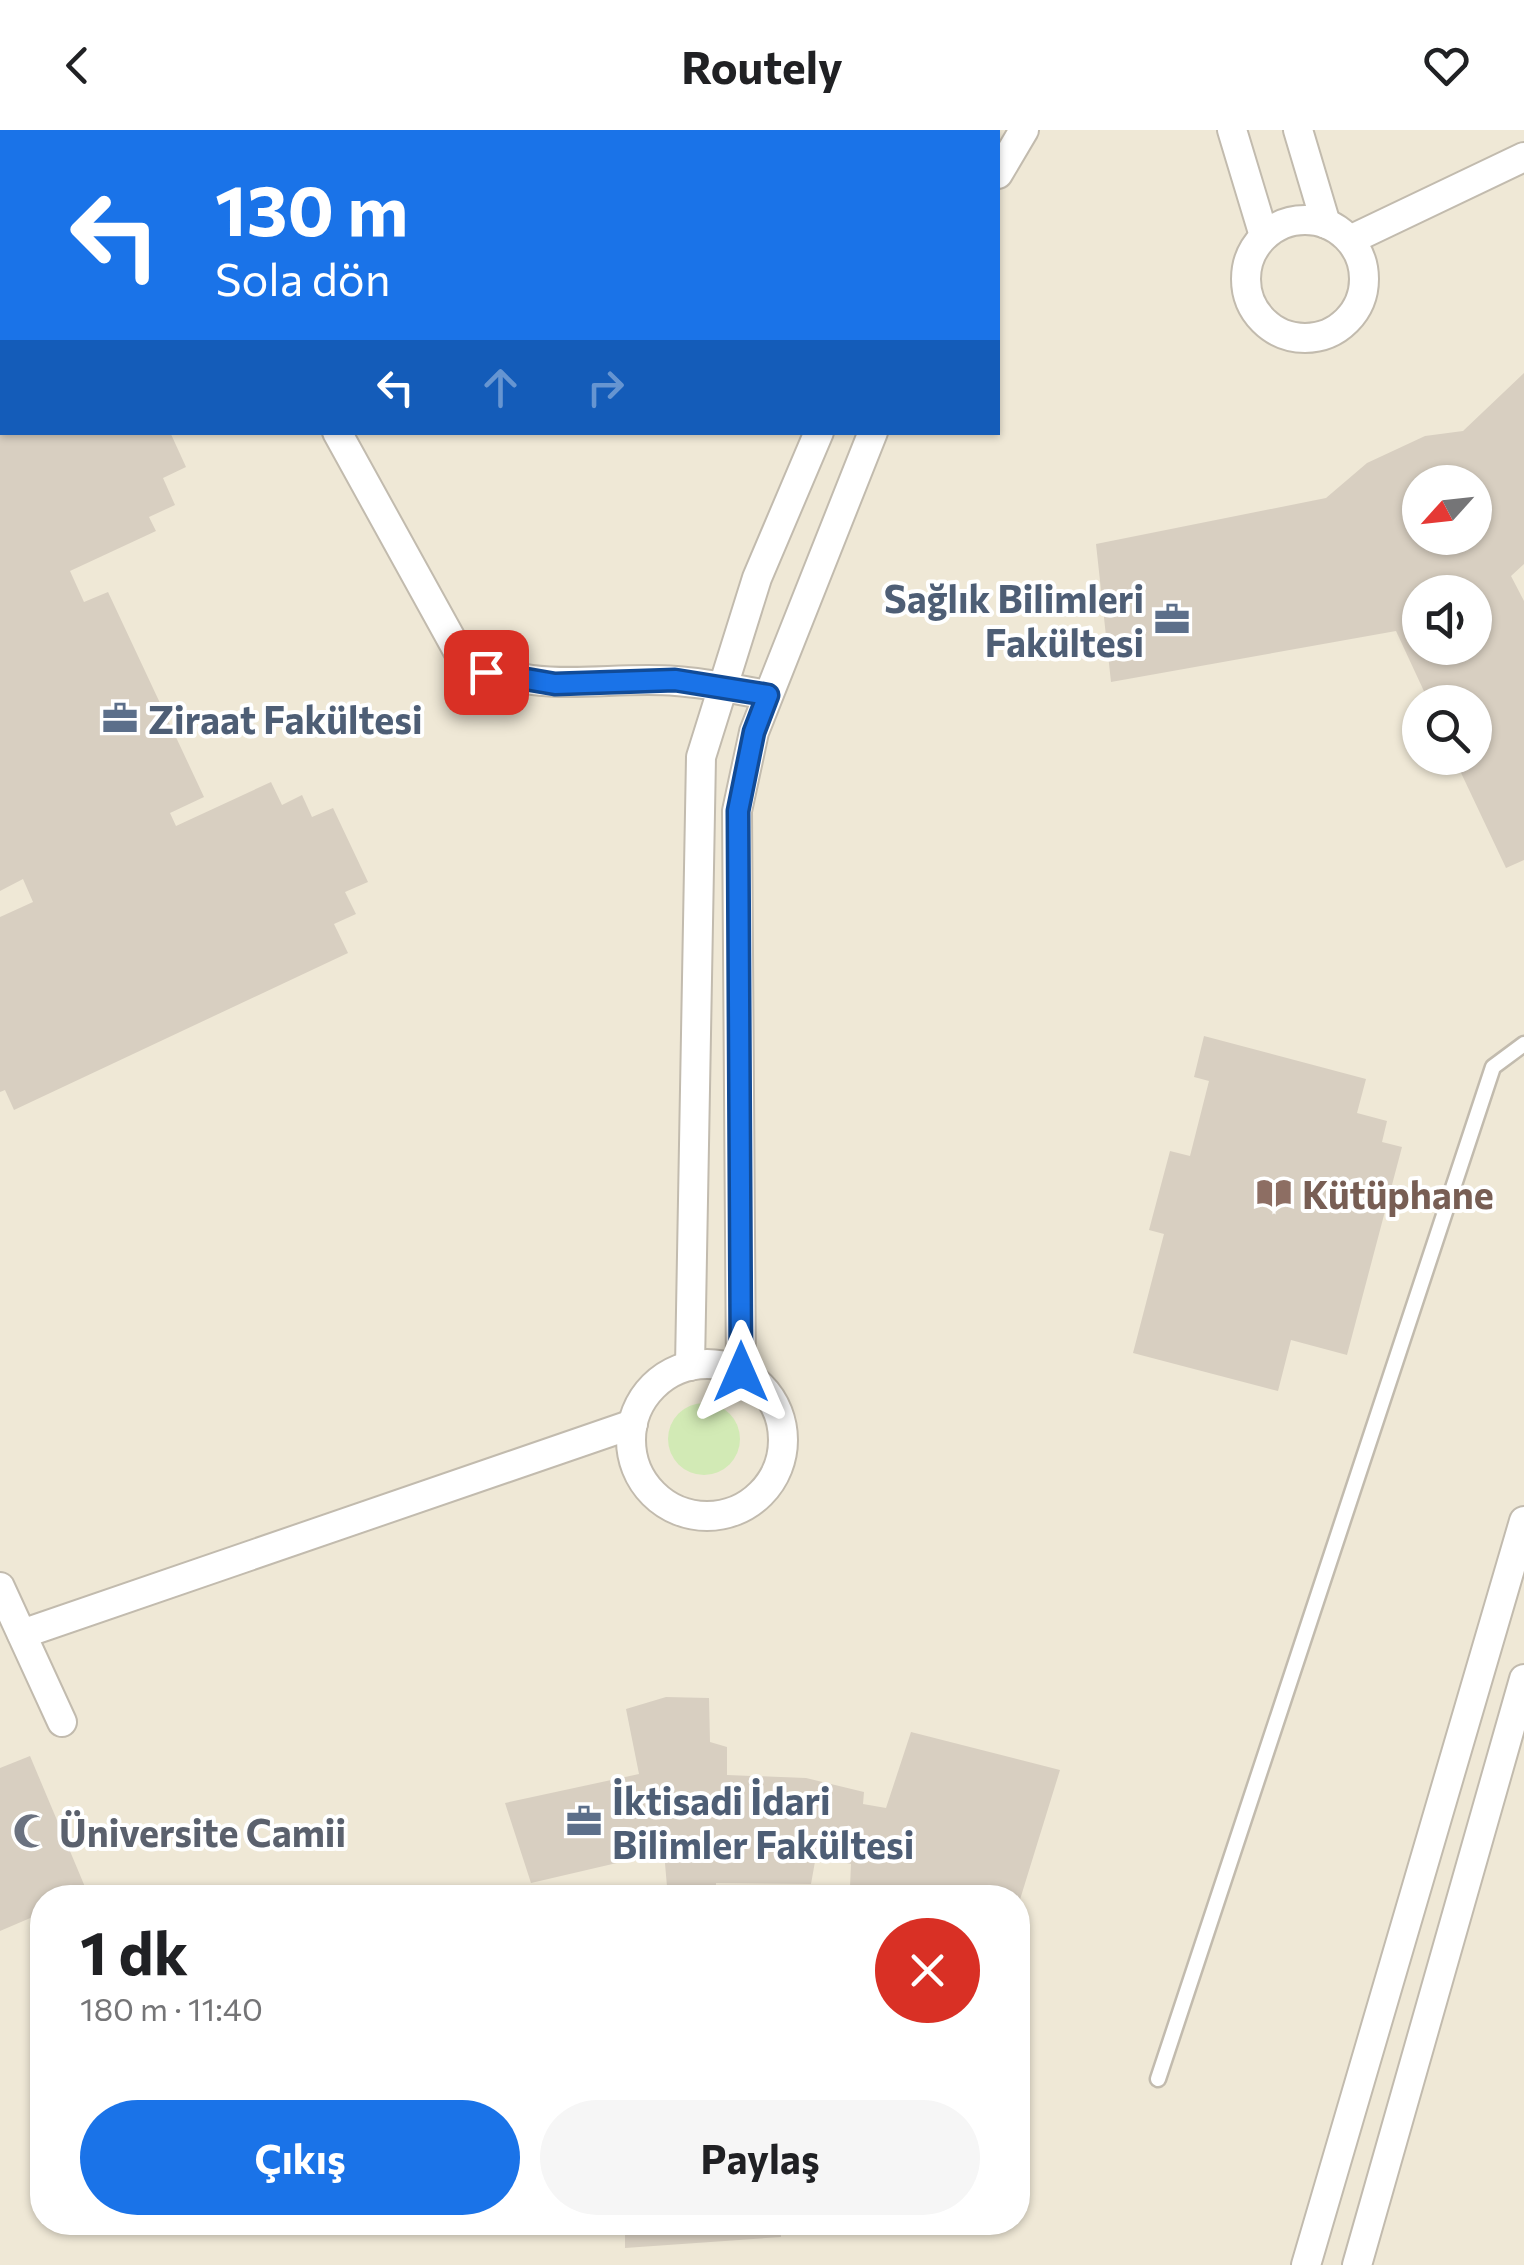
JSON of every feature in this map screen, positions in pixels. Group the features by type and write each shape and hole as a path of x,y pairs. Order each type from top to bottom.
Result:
{"street":[{"path":"1000,171 1024,130"},
{"path":"1232,130 1264,236"},
{"path":"1298,130 1326,224"},
{"path":"1350,240 1524,157"},
{"path":"1293,220 1326,224 1350,240 1364,276 1354,314 1322,336 1302,338 1266,324 1246,290 1246,270 1264,236 1293,220"},
{"path":"339,435 459,652 486,672 555,684 675,680 768,695"},
{"path":"690,1366 701,757 756,578 818,435"},
{"path":"741,1372 738,811 754,732 872,435"},
{"path":"707,1364 741,1372 760,1386 774,1406 782,1428 782,1453 774,1476 760,1496 740,1509 705,1516 670,1508 651,1492 638,1472 631,1449 632,1424 653,1387 690,1366 707,1364"},
{"path":"22,1634 632,1424"},
{"path":"1306,2265 1524,1521"},
{"path":"0,1587 62,1722"},
{"path":"1357,2265 1524,1679"}],"lane":[{"path":"1158,2079 1493,1067 1524,1044"}],"shaded area":[{"path":"1000,130 1524,130 1524,2265 0,2265 0,435 1000,435"}],"green space":[{"path":"704,1403 729,1414 740,1439 729,1464 704,1475 679,1464 668,1439 679,1414"}],"building":[{"path":"1524,373 1524,564 1511,576 1524,601 1524,860 1506,868 1462,775 1492,775 1492,685 1421,685 1412,665 1492,665 1492,575 1402,575 1402,644 1396,631 1111,682 1096,544 1326,498 1367,463 1425,436 1463,431"},
{"path":"0,435 171,435 186,467 163,478 175,505 149,517 156,531 70,571 84,602 108,592 204,797 170,813 176,826 271,782 282,805 302,795 312,817 333,808 368,882 345,892 356,914 334,924 348,953 14,1110 5,1090 0,1092 0,917 33,902 23,879 0,891"},
{"name":"Kütüphane","path":"1204,1036 1366,1079 1357,1113 1387,1121 1382,1142 1402,1147 1347,1355 1291,1340 1278,1391 1133,1353 1164,1234 1149,1230 1170,1151 1190,1156 1209,1081 1194,1077"},
{"path":"666,1697 709,1698 710,1742 727,1747 727,1775 806,1778 864,1792 863,1804 886,1808 911,1732 1060,1770 1024,1885 850,1885 851,1864 816,1856 811,1884 667,1885 664,1852 531,1883 505,1803 639,1774 626,1709"},
{"name":"Üniversite Camii","path":"30,1756 84,1885 30,1885 30,1918 0,1931 0,1768"},
{"path":"625,2235 781,2235 781,2237 625,2248"}],"place":[{"name":"Sağlık Bilimleri Fakültesi","path":"1172,619"},
{"name":"Ziraat Fakültesi","path":"120,718"},
{"name":"Kütüphane","path":"1274,1193"},
{"name":"İktisadi İdari Bilimler Fakültesi","path":"584,1821"},
{"name":"Üniversite Camii","path":"31,1831"}],"route":[{"path":"486,672 555,684 675,680 768,695 754,732 738,811 741,1372"}]}
